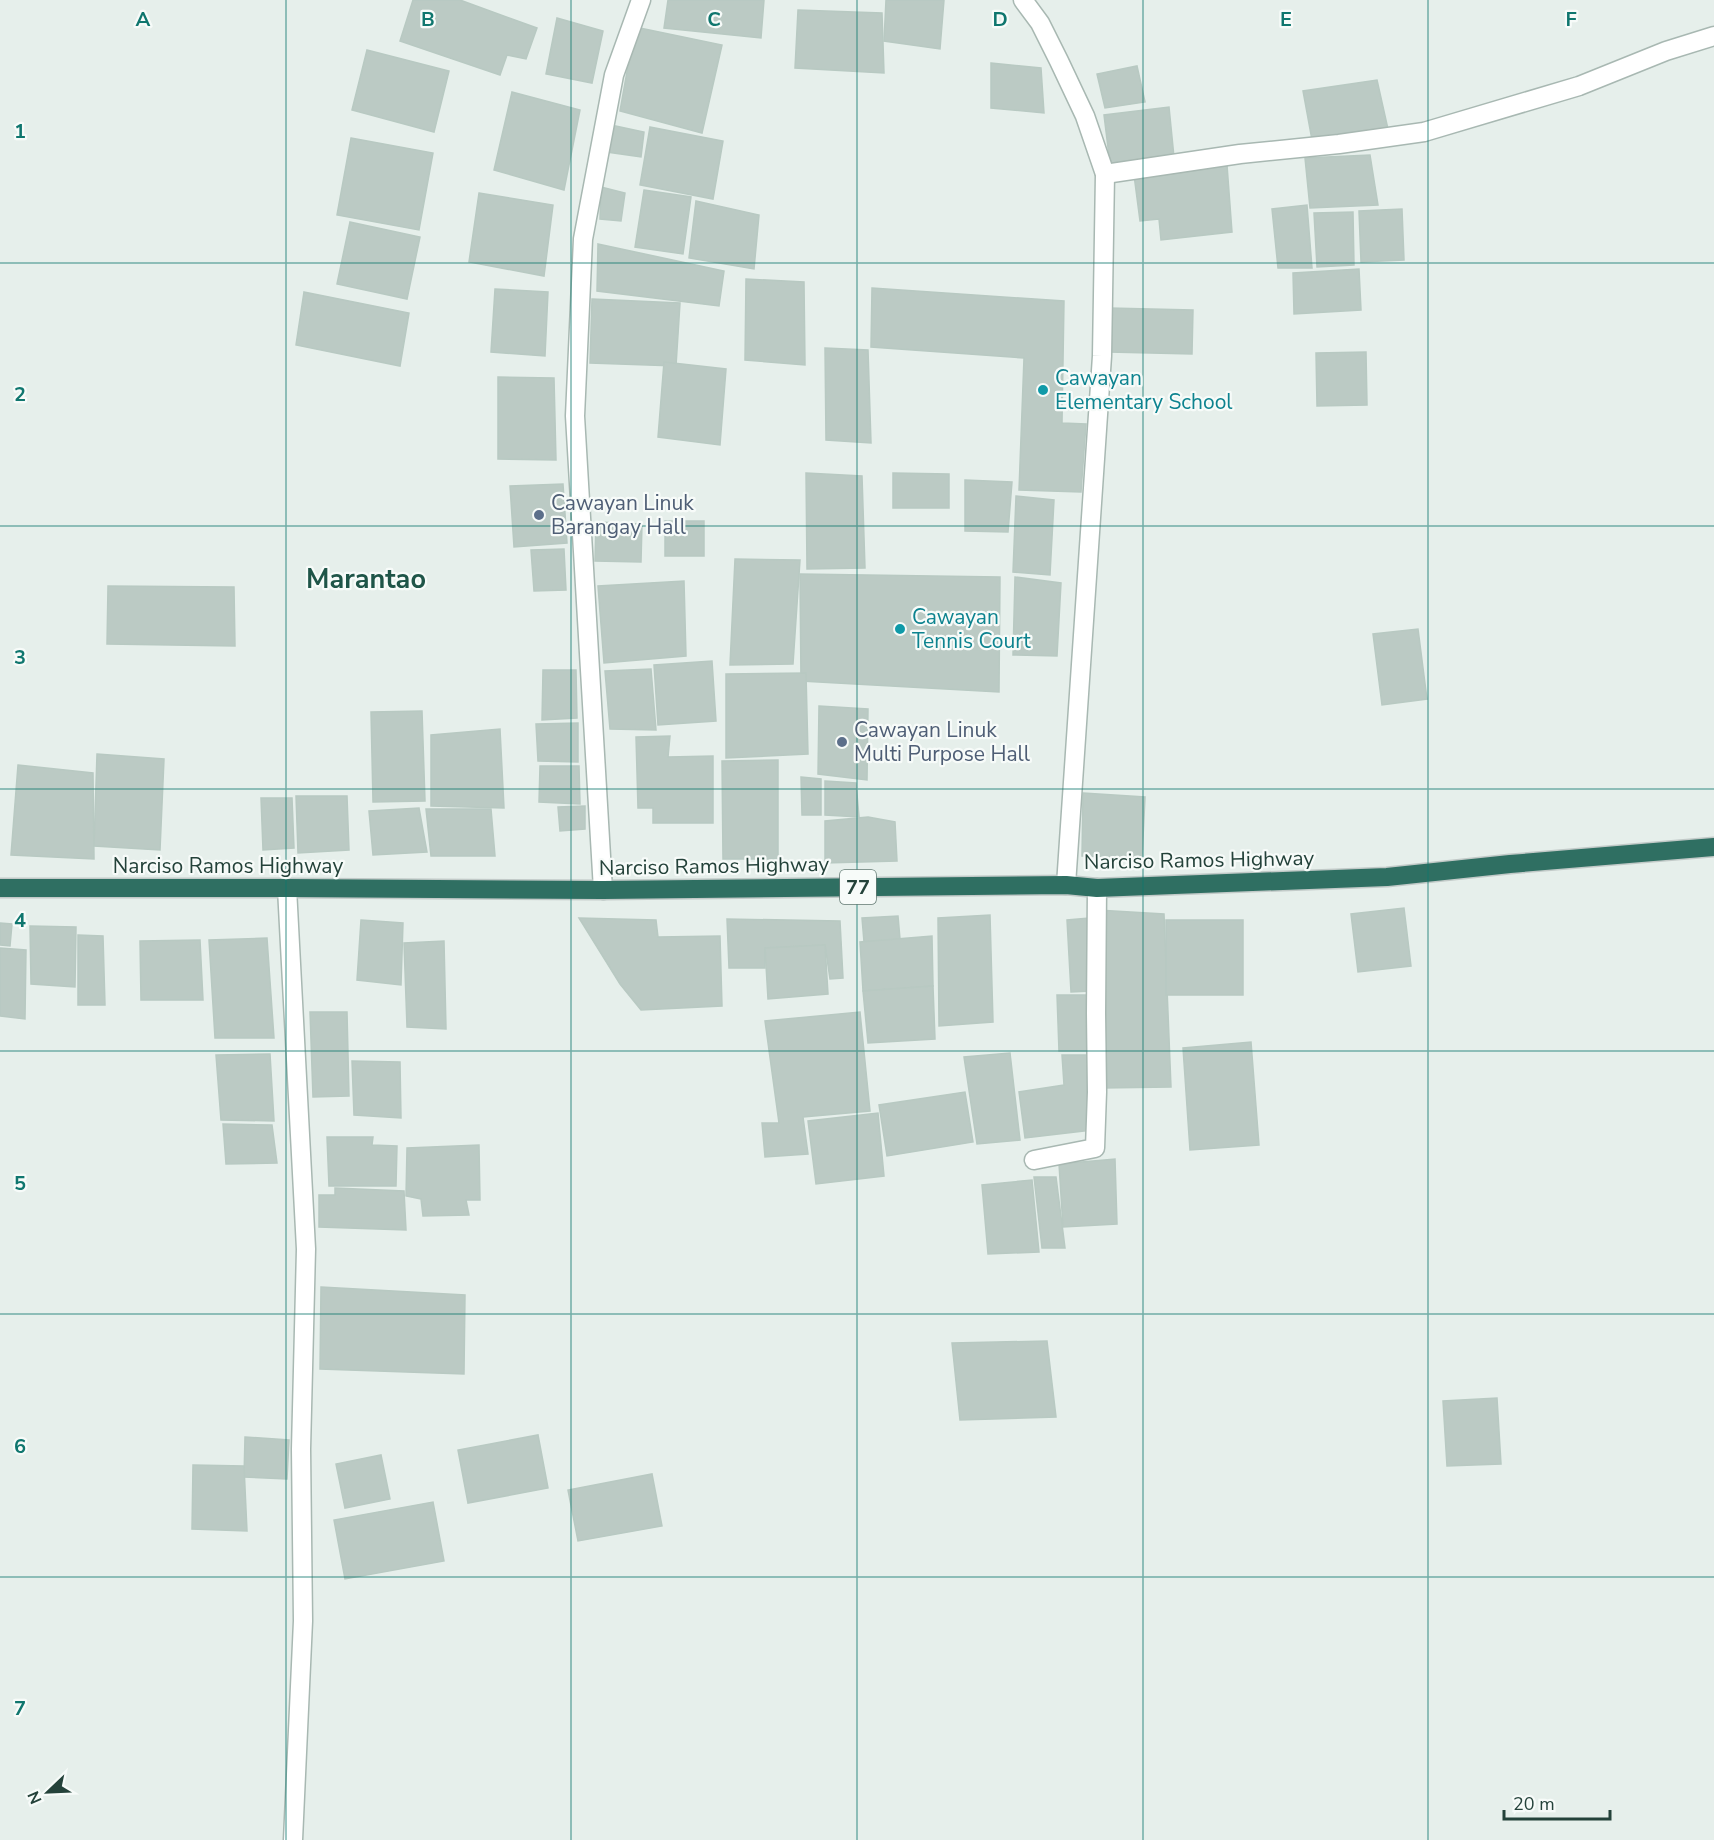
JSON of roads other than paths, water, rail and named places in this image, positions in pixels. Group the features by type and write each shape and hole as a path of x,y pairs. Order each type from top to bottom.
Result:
{"highway":[{"name":"Narciso Ramos Highway","path":"0,888 603,890 1066,885 1097,888 1387,877 1714,847"}],"street":[{"path":"603,890 575,416 583,239 614,75 641,0"},
{"path":"1023,0 1040,24 1059,61 1085,116 1106,174 1102,356 1066,885"},
{"path":"1106,174 1240,154 1339,144 1424,132 1579,86 1666,51 1714,36"},
{"path":"287,888 306,1249 301,1449 303,1621 293,1840"},
{"path":"1034,1160 1095,1148 1097,888"}],"place":[{"name":"Cawayan Elementary School","path":"1043,390"},
{"name":"Cawayan Linuk Barangay Hall","path":"539,515"},
{"name":"Cawayan Tennis Court","path":"900,629"},
{"name":"Cawayan Linuk Multi Purpose Hall","path":"842,742"}],"district":[{"name":"Marantao","path":"366,579"}]}
